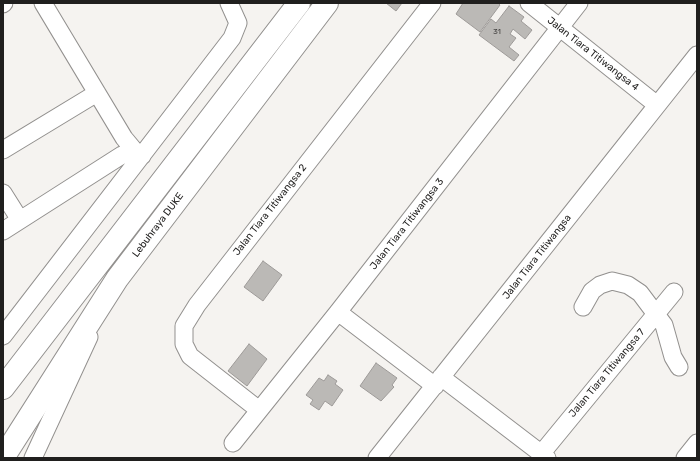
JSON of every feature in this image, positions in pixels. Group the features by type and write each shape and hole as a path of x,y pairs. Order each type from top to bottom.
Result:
{"highway":[{"path":"3,388 299,3"},
{"name":"Lebuhraya DUKE","path":"3,458 117,279 327,3"}],"street":[{"path":"43,3 124,138 138,153"},
{"path":"3,336 138,153 232,38 238,23 229,3"},
{"name":"Jalan Tiara Titiwangsa 2","path":"259,410 190,356 184,344 184,326 197,304 432,3"},
{"name":"Jalan Tiara Titiwangsa 4","path":"529,3 657,105"},
{"name":"Jalan Tiara Titiwangsa 3","path":"233,443 338,312 579,3"},
{"name":"Jalan Tiara Titiwangsa","path":"376,458 697,55"},
{"path":"3,150 97,93"},
{"path":"3,231 122,156 138,153"},
{"path":"3,193 20,220"},
{"path":"33,458 117,279"},
{"path":"583,306 592,291 600,285 612,281 628,285 640,293 664,325 673,357 679,367"},
{"name":"Jalan Tiara Titiwangsa 7","path":"544,456 674,292"},
{"path":"338,312 544,456"},
{"path":"685,458 697,442"}],"building":[{"path":"386,3 402,3 396,11"},
{"path":"463,3 498,3 500,5 480,32 456,14"},
{"path":"509,6 524,17 521,21 532,30 525,39 513,29 510,34 516,38 509,47 519,55 514,61 479,35 491,19 496,23"},
{"path":"263,261 282,275 263,301 244,287"},
{"path":"249,344 267,359 247,386 228,371"},
{"path":"376,363 397,378 392,385 394,387 381,401 360,386"},
{"path":"328,375 337,381 335,384 343,390 332,406 325,401 319,410 310,404 313,400 306,395 319,378 324,381"}]}
